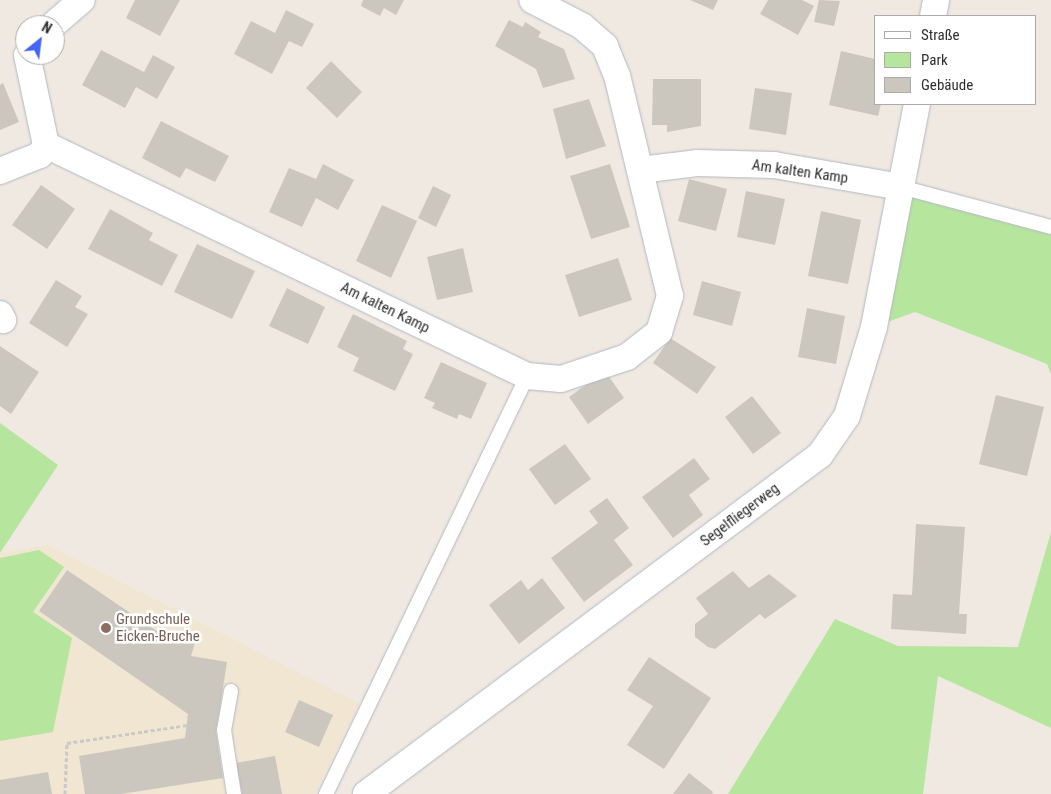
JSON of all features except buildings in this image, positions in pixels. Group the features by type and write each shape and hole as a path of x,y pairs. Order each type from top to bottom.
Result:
{"street":[{"path":"65,15 82,0"},
{"name":"Am kalten Kamp","path":"46,145 527,376 561,379 627,357 659,332 670,296 640,170 605,46 582,26 532,0"},
{"path":"933,15 936,0"},
{"path":"0,171 40,155 46,145 29,65"},
{"name":"Segelfliegerweg","path":"366,794 820,455 847,416 874,327 917,105"},
{"name":"Am kalten Kamp","path":"640,170 697,163 774,165 901,187"}],"lane":[{"path":"901,187 1051,227"},
{"path":"326,794 527,376"},
{"path":"231,691 224,730 234,794"}],"path":[{"path":"65,794 67,743 187,725"}],"shaded area":[{"name":"Grundschule Eicken-Bruche","path":"47,545 359,703 315,794 0,794 0,553"}],"green space":[{"path":"901,187 1051,227 1051,374 1047,364 915,312 874,327"},
{"path":"0,423 58,465 0,553"},
{"path":"1051,532 1051,728 938,676 923,794 728,794 835,619 898,646 1018,647"},
{"path":"39,550 64,567 33,612 72,638 53,732 0,741 0,558"}],"place":[{"name":"Grundschule Eicken-Bruche","path":"106,628"}]}
